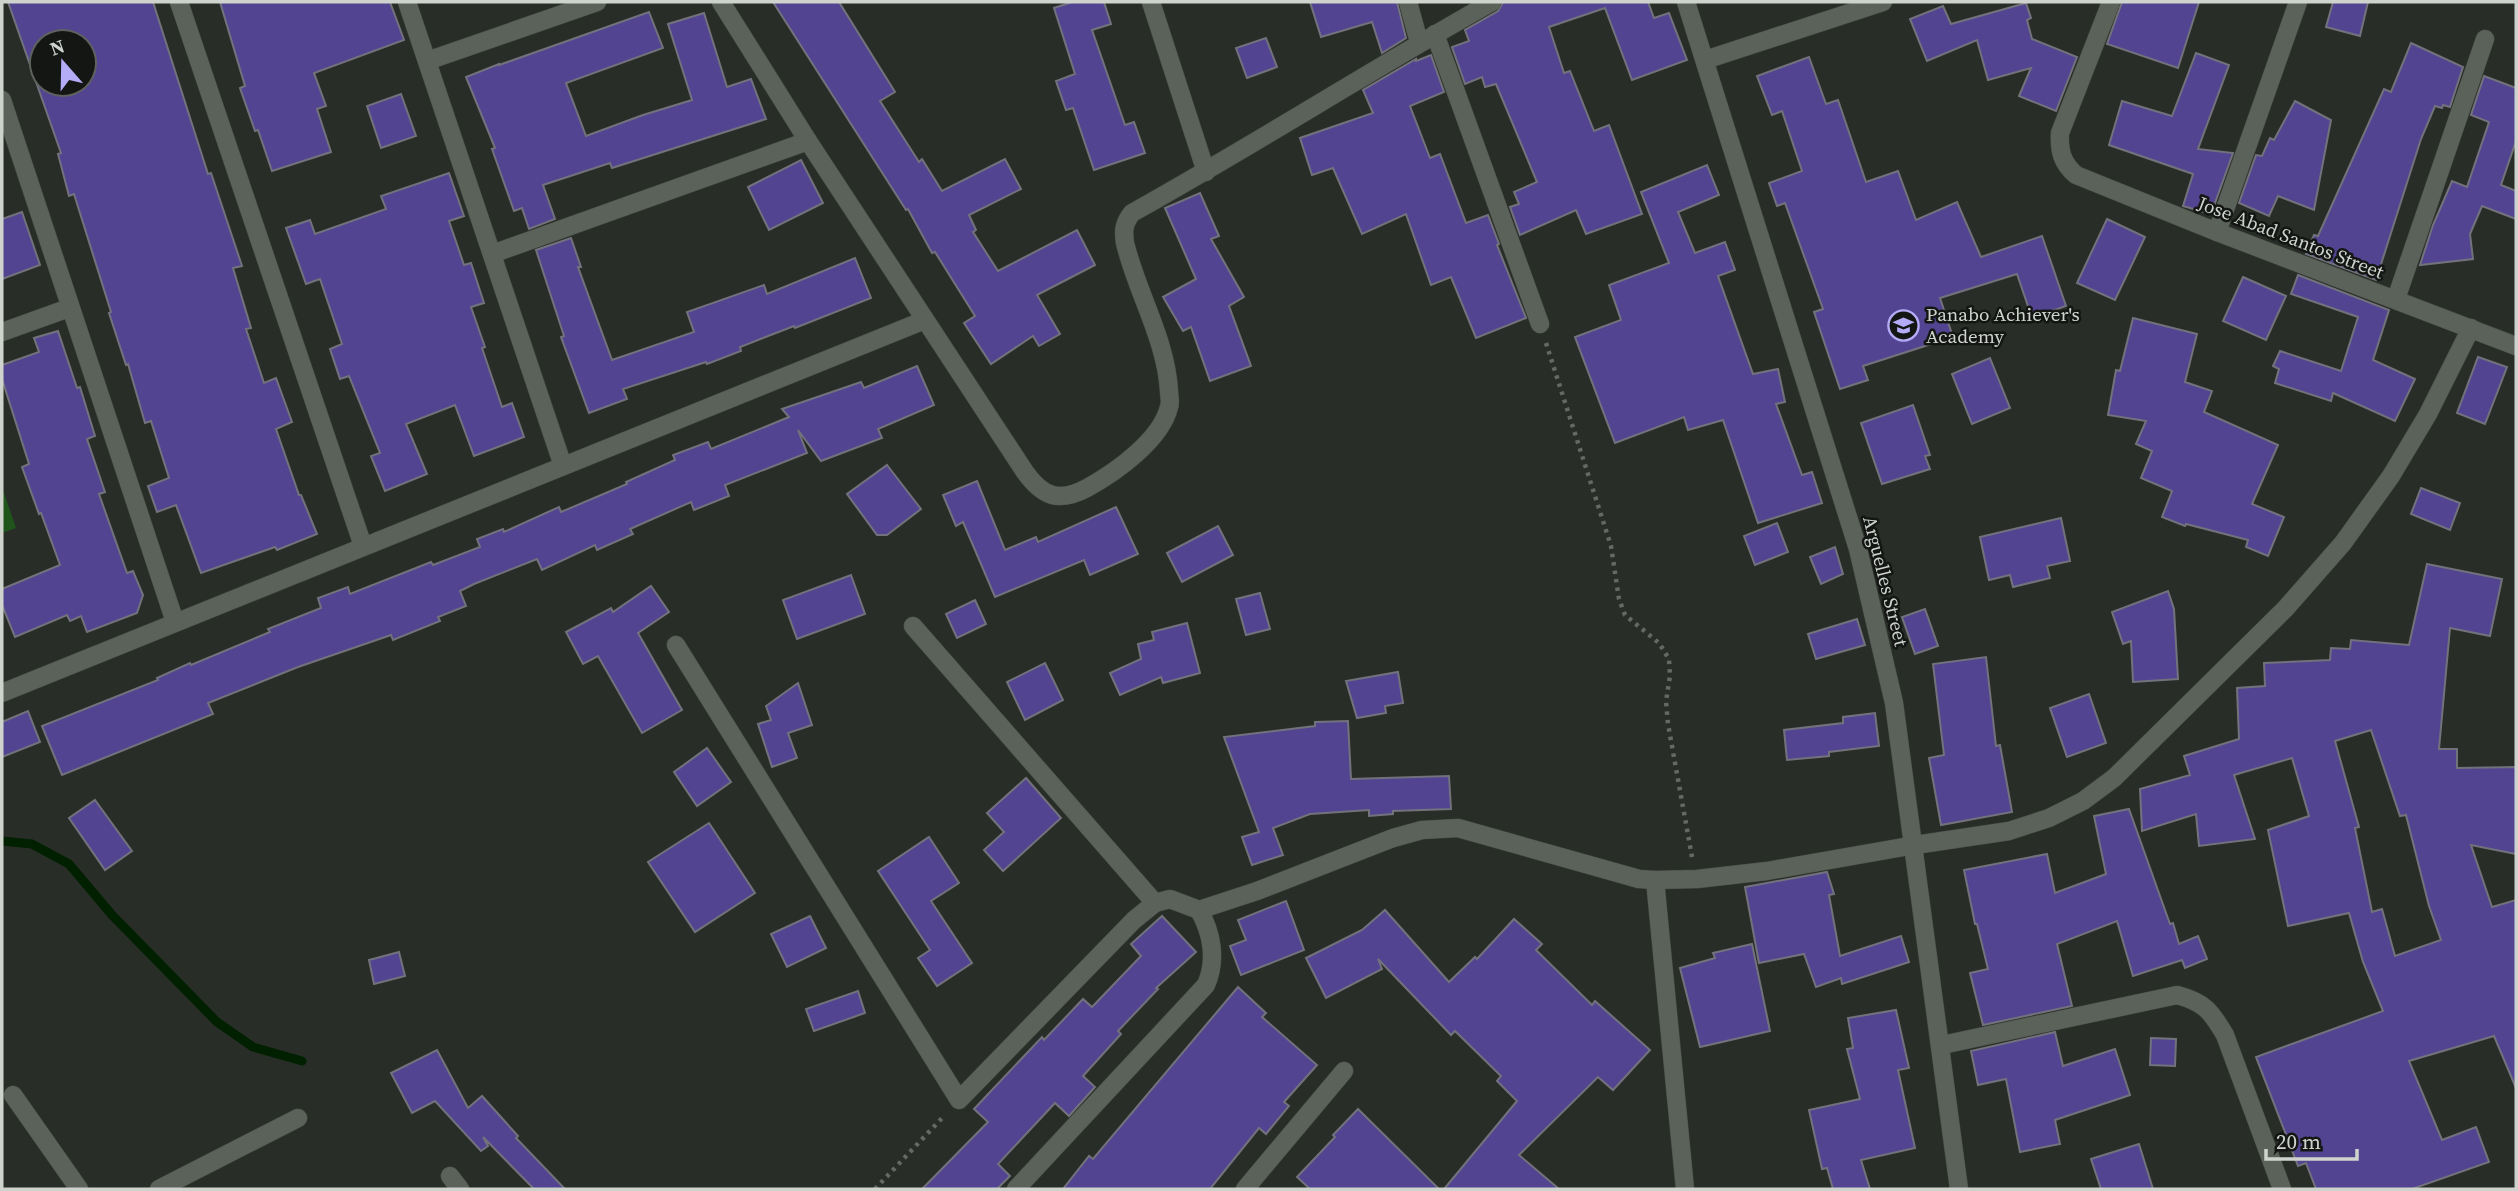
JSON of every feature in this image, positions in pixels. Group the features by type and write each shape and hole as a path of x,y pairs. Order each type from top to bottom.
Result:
{"street":[{"path":"179,2 363,546"},
{"path":"407,2 563,466"},
{"path":"427,61 597,2"},
{"path":"721,2 808,141 1035,486 1051,496 1068,497 1088,488 1134,457 1159,428 1170,406 1168,375 1157,334 1128,257 1123,232 1125,222 1132,213 1492,2"},
{"path":"1151,2 1206,172"},
{"path":"1408,2 1427,38 1540,324"},
{"name":"Arguelles Street","path":"1686,2 1858,549 1895,703 1959,1189"},
{"path":"1705,60 1883,2"},
{"name":"Jose Abad Santos Street","path":"2111,2 2060,133 2061,155 2067,167 2076,175 2516,346"},
{"path":"2217,232 2298,2"},
{"path":"2396,299 2485,39"},
{"path":"2,100 5,119 175,622"},
{"path":"492,254 808,141"},
{"path":"2,332 69,308"},
{"path":"2,693 925,320"},
{"path":"676,645 959,1100 1133,919 1155,903 1170,899 1199,909 1257,891 1393,838 1422,830 1458,828 1639,878 1697,879 1767,871 2009,831 2049,818 2083,801 2114,778 2286,608 2343,543 2391,476 2428,414 2471,328"},
{"path":"913,626 1155,903"},
{"path":"1655,880 1685,1189"},
{"path":"1016,1189 1206,985 1212,970 1213,954 1207,923 1199,909"},
{"path":"1942,1045 2177,995 2197,1000 2214,1014 2225,1035 2283,1189"},
{"path":"1245,1189 1344,1071"},
{"path":"13,1095 79,1189"},
{"path":"159,1189 298,1118"}],"path":[{"path":"1540,324 1611,545 1619,599 1625,615 1659,643 1669,659 1670,676 1666,701 1668,724 1697,879"},
{"path":"875,1189 959,1100"}],"green space":[{"path":"2,487 16,528 2,533"}],"building":[{"path":"8,2 153,2 208,174 211,173 242,266 233,268 251,328 246,329 264,383 276,378 292,422 276,429 299,495 317,534 277,550 275,547 201,573 176,505 157,512 148,486 169,478 151,421 145,423 74,194 69,196 58,154 61,153 42,98 98,98 98,28 28,28 28,59"},
{"path":"220,2 390,2 404,40 314,73 326,106 317,109 331,152 272,171 240,88 245,86"},
{"path":"773,2 839,2 895,92 880,101 919,162 922,159 942,191 1005,159 1021,189 969,215 976,230 973,232 998,271 1077,230 1095,265 1037,295 1060,334 1039,346 1033,336 991,364 964,323 975,316"},
{"path":"1072,2 1104,2 1111,24 1092,30 1125,125 1134,122 1145,153 1094,170 1073,108 1066,110 1056,81 1075,74 1054,8"},
{"path":"1310,2 1397,2 1406,38 1382,53 1372,22 1321,37"},
{"path":"1503,2 1648,2 1654,18 1669,13 1687,60 1632,80 1605,8 1549,27 1564,73 1570,71 1594,131 1609,125 1642,214 1586,234 1576,210 1520,235 1510,207 1519,204 1514,192 1537,182 1496,84 1485,87 1482,77 1465,84 1452,47 1469,41 1465,30 1498,11"},
{"path":"2122,2 2199,2 2178,68 2107,44"},
{"path":"2333,2 2368,2 2360,36 2326,27"},
{"path":"2026,3 2031,18 2027,20 2032,39 2077,57 2056,111 2019,96 2031,68 1988,80 1977,40 1927,61 1910,19 1943,6 1951,24"},
{"path":"649,12 663,48 566,83 586,136 692,100 668,24 704,13 727,87 751,79 766,119 612,168 610,163 543,185 555,219 529,229 522,208 514,211 492,149 495,148 466,77"},
{"path":"1266,38 1277,67 1247,78 1236,48"},
{"path":"2411,43 2463,67 2450,107 2435,106 2421,139 2376,280 2306,254 2314,235 2318,236 2384,89 2391,92"},
{"path":"2196,53 2229,65 2198,149 2233,153 2211,214 2183,206 2193,174 2109,145 2122,101 2172,116"},
{"path":"1431,55 1444,92 1410,106 1430,158 1440,154 1466,223 1488,215 1526,318 1476,338 1451,277 1431,285 1406,214 1362,234 1333,168 1312,175 1300,138 1373,113 1363,90 1416,59"},
{"path":"1809,57 1826,104 1838,100 1866,182 1898,171 1916,220 1957,202 1981,257 2042,236 2066,306 2032,318 2017,274 1940,298 1953,337 1863,366 1868,380 1840,389 1814,312 1823,309 1785,203 1777,206 1769,183 1802,171 1782,111 1772,115 1757,76"},
{"path":"2484,76 2516,88 2516,141 2501,185 2516,191 2516,219 2482,206 2470,234 2473,259 2420,265 2452,181 2467,187 2489,122 2471,115"},
{"path":"401,94 416,136 381,148 367,106"},
{"path":"2295,101 2331,120 2314,210 2278,196 2269,216 2239,203 2256,155 2262,156 2270,138 2274,140"},
{"path":"801,160 823,203 769,230 748,187"},
{"path":"1707,165 1719,195 1678,212 1695,253 1725,242 1735,270 1718,276 1753,374 1778,369 1785,402 1776,404 1802,475 1812,472 1822,503 1758,523 1723,420 1688,430 1684,417 1615,443 1575,337 1621,320 1609,285 1669,263 1641,192"},
{"path":"449,173 464,216 449,221 464,265 471,263 484,303 471,307 485,347 482,348 502,407 512,403 524,437 474,456 455,405 406,424 427,474 385,491 371,456 380,453 349,376 340,379 330,349 342,344 320,279 306,284 286,228 310,220 315,234 386,209 381,196"},
{"path":"1200,193 1219,236 1211,239 1244,297 1229,306 1251,366 1210,381 1191,327 1183,331 1163,297 1196,279 1165,208"},
{"path":"22,212 40,265 2,279 2,219"},
{"path":"2107,219 2145,237 2115,300 2077,283"},
{"path":"571,238 581,267 578,267 612,360 694,332 687,312 764,285 767,294 855,258 871,298 740,347 741,351 707,364 706,362 623,389 627,399 589,413 561,337 564,336 536,250"},
{"path":"2298,275 2389,310 2373,360 2415,379 2395,421 2333,393 2331,401 2275,383 2279,369 2273,366 2280,351 2341,371 2358,317 2291,294"},
{"path":"2243,277 2286,296 2266,340 2223,321"},
{"path":"2133,318 2197,334 2185,382 2212,391 2204,412 2278,445 2252,504 2284,517 2268,556 2246,547 2248,540 2186,524 2185,526 2162,517 2172,491 2141,478 2152,451 2136,444 2146,421 2108,415 2116,370 2120,371"},
{"path":"58,331 77,388 80,387 95,436 87,439 105,492 99,494 127,573 133,571 143,595 137,613 87,632 81,616 70,621 67,615 15,637 2,605 2,589 60,565 22,467 29,464 2,379 2,365 39,352 34,338"},
{"path":"2478,357 2507,367 2485,424 2457,413"},
{"path":"1990,358 2010,408 1972,424 1952,374"},
{"path":"917,366 934,405 878,429 882,438 821,461 798,430 807,453 725,485 729,496 694,510 691,502 630,529 633,534 597,550 595,545 542,570 537,559 474,584 460,591 466,606 438,617 440,621 393,640 391,635 298,667 208,703 213,714 62,775 42,726 270,632 268,629 321,608 318,598 348,587 350,594 431,562 433,565 480,547 477,539 503,529 504,532 559,507 561,512 627,484 626,482 675,460 673,455 708,442 711,449 789,417 782,409 861,382 864,388"},
{"path":"1913,405 1930,455 1925,456 1930,469 1882,484 1861,423"},
{"path":"887,465 921,509 887,535 877,535 847,494"},
{"path":"977,481 1005,550 1036,537 1038,542 1116,507 1138,554 1090,575 1084,560 995,597 963,522 956,526 943,495"},
{"path":"2421,488 2460,503 2450,530 2411,514"},
{"path":"2061,518 2070,561 2047,566 2050,578 2013,587 2010,575 1989,580 1980,537"},
{"path":"1777,523 1788,552 1755,565 1744,536"},
{"path":"1218,526 1233,555 1182,582 1167,553"},
{"path":"1835,547 1843,574 1821,584 1810,557"},
{"path":"2427,564 2502,579 2490,636 2450,628 2439,749 2457,749 2457,768 2516,767 2516,854 2471,845 2492,907 2516,900 2516,1088 2494,1036 2409,1061 2442,1140 2476,1127 2489,1162 2412,1189 2316,1189 2306,1163 2298,1166 2256,1057 2383,1011 2363,962 2349,913 2288,926 2268,830 2309,816 2292,758 2234,775 2255,839 2199,846 2196,814 2142,831 2140,789 2190,775 2184,756 2239,739 2237,688 2265,686 2264,663 2330,660 2331,648 2350,649 2351,640 2409,645","holes":["2371,730 2400,816 2406,815 2429,906 2441,940 2395,956 2382,909 2372,912 2355,828 2359,827 2335,741"]},
{"path":"851,575 865,614 797,639 783,600"},
{"path":"651,586 669,612 638,633 682,710 642,733 598,656 583,664 566,632 611,608 613,612"},
{"path":"2168,591 2174,609 2178,679 2133,682 2131,641 2123,644 2112,612"},
{"path":"1260,593 1270,629 1246,635 1236,599"},
{"path":"975,600 986,624 957,638 946,614"},
{"path":"1925,609 1938,646 1915,654 1902,617"},
{"path":"1857,619 1865,645 1816,659 1808,634"},
{"path":"1187,623 1200,673 1163,683 1161,677 1120,695 1110,673 1141,659 1138,644 1154,640 1152,632"},
{"path":"1986,657 1996,746 2000,745 2012,812 1941,825 1929,758 1944,755 1933,664"},
{"path":"1045,663 1063,700 1025,720 1007,682"},
{"path":"1398,672 1403,703 1385,706 1386,713 1357,718 1346,681"},
{"path":"798,683 812,725 788,733 797,758 772,767 758,724 771,720 766,706"},
{"path":"2089,694 2106,743 2067,757 2050,708"},
{"path":"28,711 40,742 2,757 2,722"},
{"path":"1875,713 1879,746 1829,752 1829,756 1787,760 1784,730 1843,723 1843,717"},
{"path":"1348,721 1351,779 1449,776 1451,809 1393,811 1393,814 1369,816 1369,810 1310,814 1273,828 1283,855 1252,865 1242,837 1259,832 1224,737 1315,726 1315,722"},
{"path":"707,748 731,782 697,806 674,772"},
{"path":"1026,778 1061,818 1003,871 984,850 1004,832 987,813"},
{"path":"95,800 132,851 105,870 69,818"},
{"path":"2129,809 2179,944 2198,936 2207,959 2185,968 2182,960 2133,976 2117,921 2057,944 2072,1006 1983,1025 1970,973 1988,969 1964,870 2047,854 2055,893 2106,874 2094,816"},
{"path":"709,823 755,893 695,932 648,862"},
{"path":"929,837 959,883 931,901 972,963 937,986 918,958 930,950 878,871"},
{"path":"1827,872 1834,894 1829,895 1840,956 1901,936 1909,962 1842,984 1841,978 1816,987 1804,954 1759,963 1745,887"},
{"path":"1286,901 1304,950 1241,975 1230,946 1246,940 1238,920"},
{"path":"1385,910 1449,982 1475,957 1477,959 1514,919 1542,944 1536,950 1592,1005 1595,1001 1650,1050 1613,1090 1598,1077 1519,1155 1559,1189 1444,1189 1517,1101 1497,1081 1501,1076 1455,1031 1451,1035 1378,959 1382,969 1326,998 1306,958 1362,930"},
{"path":"810,916 826,948 787,967 771,934"},
{"path":"1162,916 1196,952 1156,988 1158,989 1118,1031 1121,1034 1083,1076 1095,1087 1069,1116 1055,1103 998,1164 1010,1176 997,1189 922,1189 988,1122 974,1109 1042,1037 1044,1040 1083,999 1092,1007 1141,956 1131,944"},
{"path":"1752,944 1770,1031 1700,1047 1680,968 1715,958 1713,953"},
{"path":"399,952 405,976 374,984 369,960"},
{"path":"1238,987 1266,1013 1262,1017 1317,1065 1284,1102 1289,1106 1266,1134 1259,1128 1210,1189 1063,1189 1089,1156 1093,1159"},
{"path":"858,991 865,1013 814,1031 806,1009"},
{"path":"1896,1010 1909,1068 1898,1070 1915,1148 1861,1160 1870,1189 1833,1189 1827,1168 1822,1169 1809,1110 1860,1099 1847,1049 1853,1048 1848,1018"},
{"path":"2055,1032 2063,1066 2115,1049 2130,1095 2055,1120 2060,1144 2020,1152 2006,1079 1978,1085 1971,1051"},
{"path":"2151,1038 2176,1039 2175,1066 2150,1065"},
{"path":"437,1050 468,1108 482,1096 518,1136 516,1138 565,1189 534,1189 483,1137 488,1146 481,1151 435,1101 412,1113 391,1073"},
{"path":"1358,1109 1439,1189 1310,1189 1297,1177"},
{"path":"2139,1144 2153,1189 2101,1189 2091,1159"}],"waterway":[{"path":"2,841 32,844 69,864 112,915 217,1022 253,1047 302,1061"}],"place":[{"name":"Panabo Achiever's Academy","path":"1903,325"}]}
